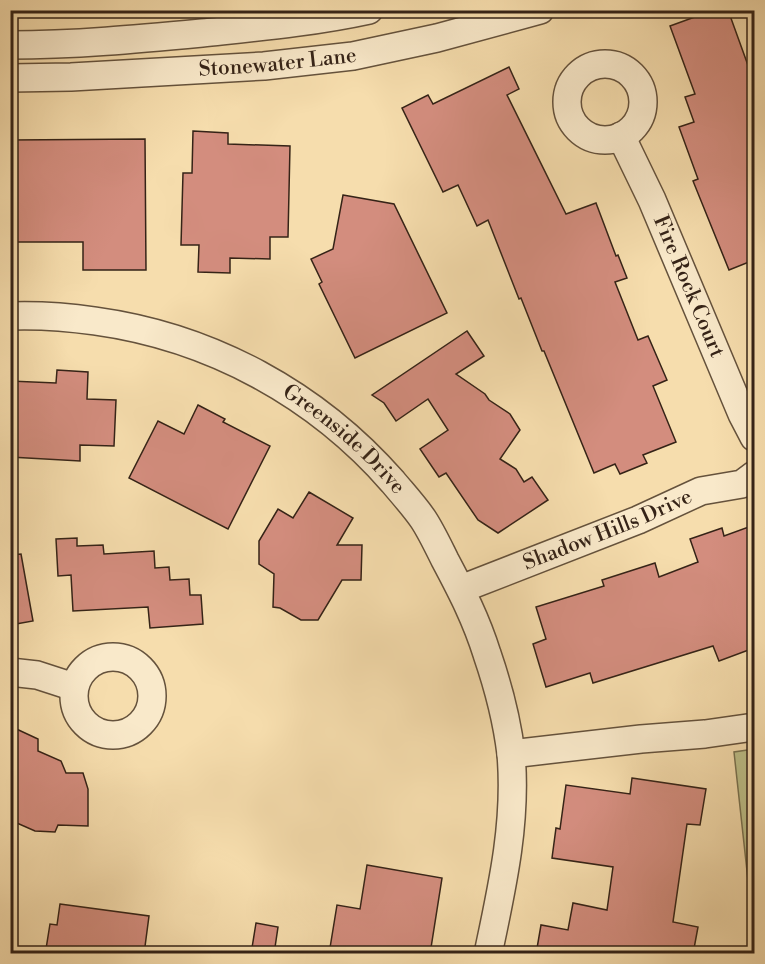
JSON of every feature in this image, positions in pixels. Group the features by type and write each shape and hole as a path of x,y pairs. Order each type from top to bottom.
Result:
{"street":[{"name":"Stonewater Lane","path":"10,45 131,39 255,28 336,18 369,10"},
{"name":"Stonewater Lane","path":"10,78 103,76 264,66 353,56 437,38 540,10"},
{"name":"Fire Rock Court","path":"621,136 652,200 742,414 754,437"},
{"name":"Greenside Drive","path":"10,316 63,316 133,327 168,336 246,366 318,411 352,439 377,464 423,519 461,589 480,631 497,682 511,754 511,825 503,882 488,954"},
{"name":"Shadow Hills Drive","path":"461,589 638,520 701,491 742,483 754,475"},
{"path":"10,672 37,675 74,687"},
{"path":"511,754 754,727"}],"green space":[{"path":"754,749 754,953 747,954 752,917 734,752"}],"building":[{"path":"714,10 728,10 754,82 754,260 729,270 693,181 698,179 679,127 694,122 685,97 695,94 670,26"},
{"path":"509,67 519,89 507,95 566,214 596,203 627,278 615,282 638,340 648,336 667,380 653,386 676,442 643,455 647,463 620,474 615,464 594,473 544,351 542,351 521,298 519,299 488,220 477,226 458,185 443,192 402,108 428,95 433,104"},
{"path":"193,131 228,133 228,144 290,146 288,237 270,237 270,259 230,258 230,273 198,272 199,245 181,245 183,173 192,173"},
{"path":"145,139 146,270 83,270 83,242 10,242 10,140"},
{"path":"343,195 394,204 447,313 355,358 319,284 322,282 311,259 333,249"},
{"path":"467,331 484,356 456,374 510,414 520,430 500,459 516,469 524,482 532,477 548,500 498,533 478,520 446,473 439,477 420,449 448,430 428,399 396,421 384,403 372,395"},
{"path":"57,370 88,372 87,399 116,400 114,446 80,445 80,461 10,457 10,381 56,383"},
{"path":"198,405 225,419 223,422 270,446 228,529 129,478 158,421 184,434"},
{"path":"309,492 353,518 337,545 362,545 361,580 342,580 318,620 301,620 280,608 273,607 274,574 259,564 259,541 278,509 293,518"},
{"path":"754,525 754,648 719,661 713,646 593,683 590,673 546,687 533,644 546,639 536,607 604,586 602,580 655,563 659,577 698,562 690,539 722,528 724,536"},
{"path":"77,538 77,546 103,545 104,554 154,551 155,568 169,567 170,580 189,579 190,595 201,595 203,624 150,628 148,607 73,611 71,575 58,576 56,539"},
{"path":"21,554 33,621 10,625 10,555"},
{"path":"10,726 38,739 38,751 61,761 66,773 83,773 88,789 88,826 58,825 55,832 35,831 10,820"},
{"path":"632,778 706,789 700,825 687,824 673,922 698,927 693,954 536,954 541,925 568,930 573,903 607,910 613,867 552,858 556,828 560,829 566,785 630,794"},
{"path":"367,865 442,878 430,954 329,954 337,905 360,909"},
{"path":"60,904 149,916 144,954 51,954 52,950 46,949 50,924 57,925"},
{"path":"256,923 278,927 274,954 251,954"}]}
